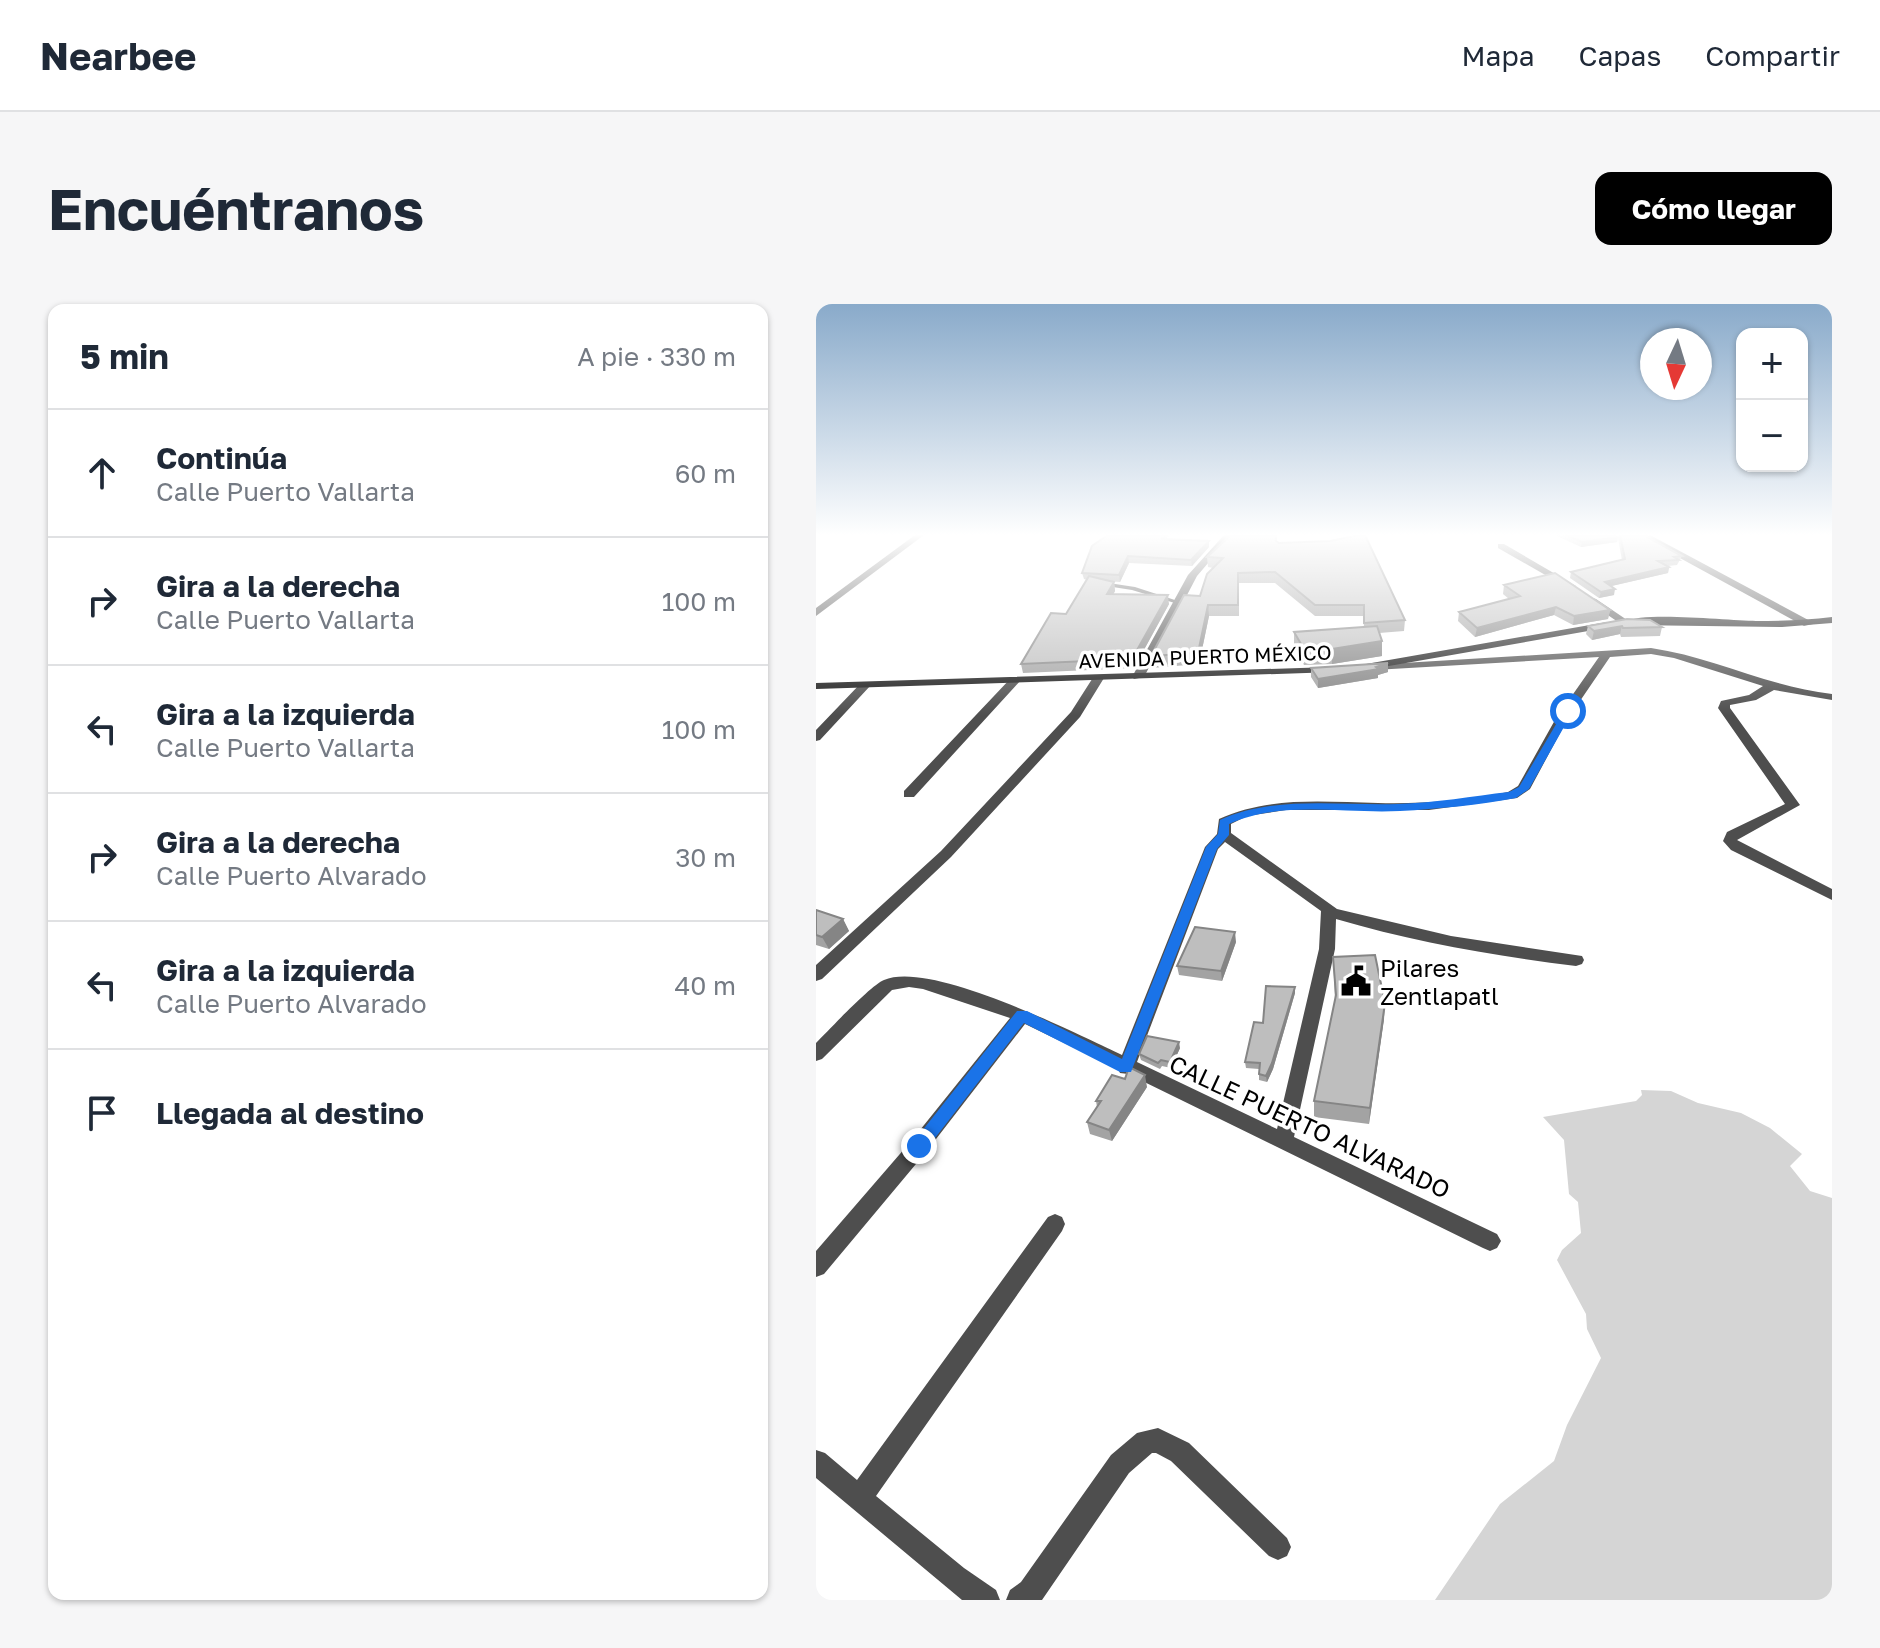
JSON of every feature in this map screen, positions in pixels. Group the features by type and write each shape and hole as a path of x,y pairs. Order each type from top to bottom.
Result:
{"main road":[{"name":"AVENIDA PUERTO MÉXICO","path":"816,686 1352,668 1625,622 1665,620 1808,624 1832,620"}],"street":[{"path":"816,613 839,595"},
{"path":"1138,677 1182,595"},
{"path":"1585,595 1625,622"},
{"path":"1756,595 1808,624"},
{"path":"1126,1068 1212,847 1224,835 1224,822 1259,809 1400,808 1505,797 1519,792 1561,720 1608,652"},
{"path":"1352,668 1608,652 1684,654 1770,687 1832,697"},
{"path":"816,975 946,854 1076,714 1098,678"},
{"path":"909,794 1015,680"},
{"path":"816,737 865,685"},
{"path":"1770,687 1752,698 1725,703 1724,708 1793,805 1732,835 1730,841 1736,847 1832,895"},
{"path":"1224,835 1329,909 1327,949 1283,1143"},
{"path":"1328,912 1424,937 1515,954 1576,960"},
{"name":"CALLE PUERTO ALVARADO","path":"819,1046 879,990 896,982 924,983 1022,1015 1126,1068 1490,1241"},
{"path":"816,1267 919,1146 1022,1015"},
{"path":"858,1499 1055,1224"},
{"path":"1020,1600 1031,1592 1120,1464 1135,1449 1158,1440 1180,1452 1278,1547"},
{"path":"816,1462 986,1600"}],"lane":[{"path":"1157,595 1178,602"}],"shaded area":[{"path":"1641,1090 1671,1091 1698,1103 1741,1113 1770,1128 1802,1154 1790,1166 1810,1191 1832,1198 1832,1600 1435,1600 1500,1504 1554,1461 1567,1425 1601,1358 1587,1329 1586,1314 1557,1260 1562,1250 1581,1233 1578,1202 1569,1194 1564,1140 1543,1117 1636,1101 1642,1095"}],"building":[{"path":"1077,595 1168,595 1132,659 1021,664 1051,613 1066,614"},
{"path":"1184,595 1238,595 1238,605 1208,605 1198,653 1151,656"},
{"path":"1303,595 1393,595 1405,620 1364,623 1364,605 1315,605"},
{"path":"1588,595 1610,610 1574,616 1556,607 1477,628 1459,612 1520,596"},
{"path":"1627,619 1650,620 1662,627 1622,626 1594,631 1588,626"},
{"path":"1377,626 1382,641 1332,649 1304,649 1294,632"},
{"path":"1388,663 1376,667 1379,669 1318,679 1311,668"},
{"path":"816,910 843,919 822,937 816,935"},
{"path":"1195,927 1235,932 1221,971 1177,966"},
{"path":"1375,955 1385,1003 1370,1108 1314,1101 1336,995 1333,957"},
{"path":"1266,986 1295,987 1266,1076 1259,1074 1260,1063 1245,1062 1254,1022 1263,1023"},
{"path":"1147,1036 1179,1042 1170,1062 1161,1060 1158,1063 1139,1054"},
{"path":"1129,1067 1145,1075 1109,1130 1087,1122 1101,1101 1096,1101 1112,1075 1125,1079"}],"place":[{"name":"Pilares Zentlapatl","path":"1356,981"}],"route":[{"path":"919,1146 1022,1015 1126,1068 1212,847 1224,835 1224,822 1248,811 1274,808 1400,808 1512,795 1523,789 1568,711"}]}
